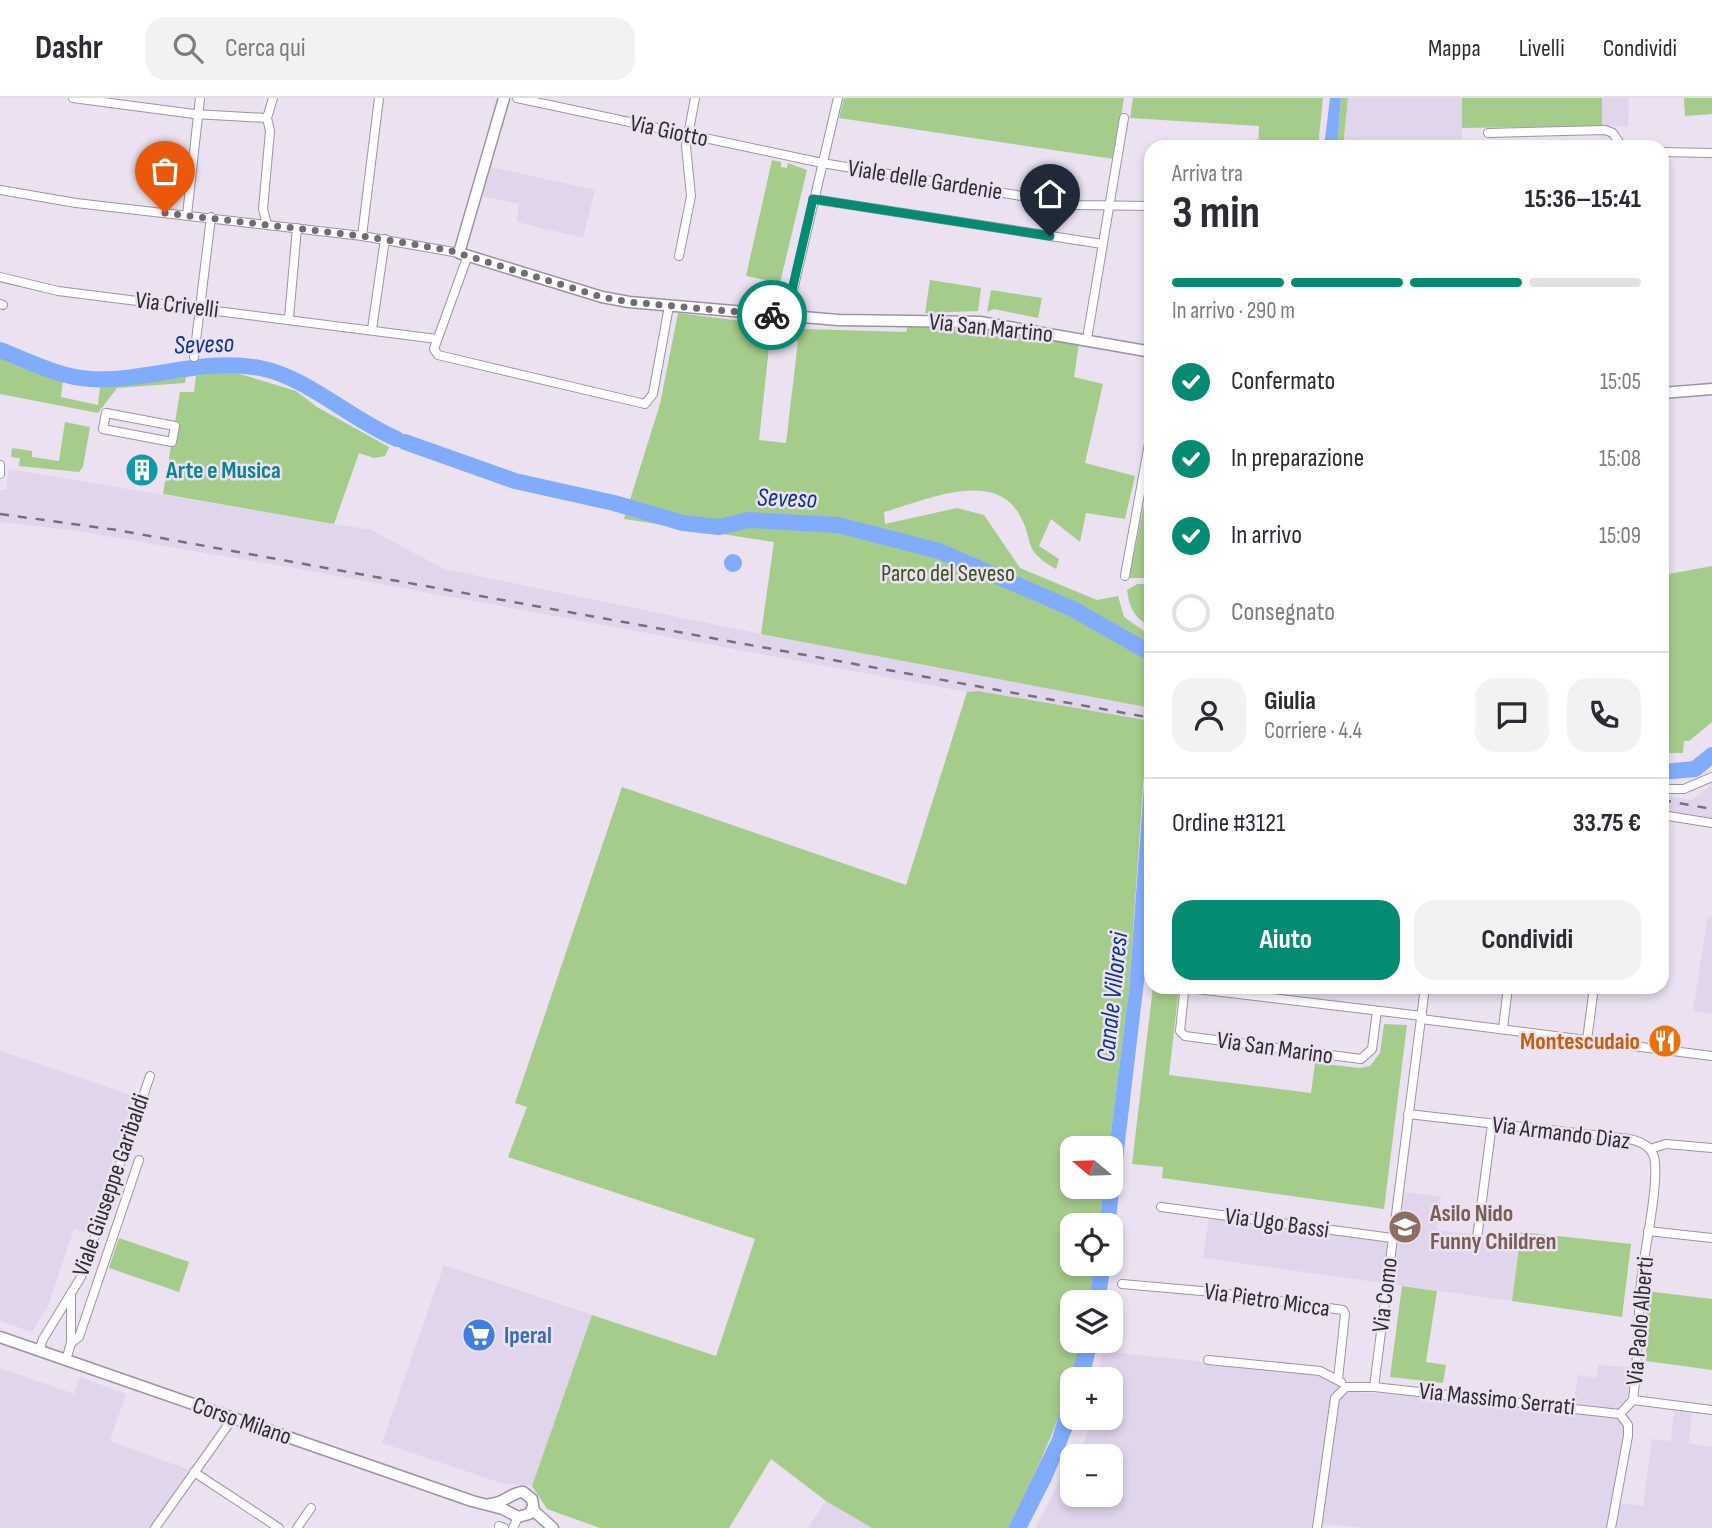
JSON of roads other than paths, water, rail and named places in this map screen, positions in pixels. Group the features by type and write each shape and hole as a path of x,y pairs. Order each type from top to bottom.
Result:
{"street":[{"path":"73,98 198,114 267,118"},
{"path":"187,215 200,98"},
{"path":"262,222 270,131 267,118 273,98"},
{"path":"362,236 379,98"},
{"path":"504,98 435,352 640,405 649,402 653,394 669,306"},
{"name":"Via Giotto","path":"517,98 822,163"},
{"path":"679,256 691,196 687,135 695,98"},
{"path":"786,316 838,98"},
{"path":"1087,339 1124,118"},
{"path":"1488,132 1605,130 1613,133 1618,140"},
{"path":"1669,152 1712,153"},
{"name":"Viale delle Gardenie","path":"822,163 1076,205 1144,206"},
{"path":"0,190 76,203 262,222 385,239 463,254"},
{"path":"813,199 1102,244"},
{"path":"194,357 211,217"},
{"path":"289,318 298,228"},
{"path":"372,329 385,239"},
{"name":"Via San Martino","path":"463,254 602,297 786,316 881,321 964,320 1144,350"},
{"name":"Via Crivelli","path":"0,277 58,291 289,318 438,339"},
{"path":"1669,392 1712,389"},
{"path":"106,413 175,426 172,442 103,429 106,413"},
{"path":"0,465 0,474"},
{"path":"1125,576 1144,471"},
{"path":"1669,789 1684,789 1712,777"},
{"path":"1669,816 1712,823"},
{"name":"Via San Marino","path":"1185,994 1180,1031 1185,1036 1354,1059 1370,1054 1377,1011 1229,994"},
{"name":"Via Como","path":"1374,1387 1424,994"},
{"path":"1503,1028 1507,994"},
{"path":"1587,1040 1593,994"},
{"path":"1377,1011 1712,1056"},
{"name":"Viale Giuseppe Garibaldi","path":"39,1351 81,1277 150,1076"},
{"name":"Via Armando Diaz","path":"1408,1114 1629,1139 1650,1149 1666,1144 1712,1148"},
{"path":"1477,1238 1492,1124"},
{"name":"Via Paolo Alberti","path":"1611,1528 1628,1436 1628,1425 1620,1414 1633,1400 1654,1163 1650,1149"},
{"name":"Viale Giuseppe Garibaldi","path":"71,1343 79,1337 139,1160"},
{"name":"Via Ugo Bassi","path":"1161,1207 1392,1238"},
{"path":"1648,1231 1712,1238"},
{"name":"Via Pietro Micca","path":"1122,1284 1213,1292 1343,1310 1346,1314 1338,1379"},
{"name":"Viale Giuseppe Garibaldi","path":"66,1360 71,1343 71,1293"},
{"name":"Corso Milano","path":"0,1337 552,1528"},
{"path":"1208,1360 1320,1371 1338,1379 1346,1387"},
{"path":"1317,1528 1334,1405 1338,1394 1346,1387 1374,1387"},
{"name":"Via Massimo Serrati","path":"1374,1387 1620,1414"},
{"path":"1633,1400 1712,1410"},
{"path":"155,1528 233,1418"},
{"path":"194,1472 279,1528"},
{"path":"483,1504 496,1504 516,1493 527,1493 532,1499 520,1516 509,1498"},
{"path":"298,1528 311,1508"}],"water":[{"path":"1330,98 1341,98 1338,140 1325,140"},
{"path":"733,554 739,557 742,563 739,569 733,572 727,569 724,563 727,557"},
{"name":"Canale Villoresi","path":"1144,786 1144,982 1124,1150 1124,1136 1111,1136 1129,990"},
{"name":"Canale Villoresi","path":"1102,1199 1118,1199 1117,1213 1101,1213"},
{"path":"1092,1276 1109,1276 1107,1290 1091,1290"},
{"path":"1077,1353 1095,1353 1092,1367 1073,1367"},
{"path":"1060,1411 1060,1430 1072,1430 1066,1444 1060,1444 1060,1459 1052,1479 1027,1528 1008,1528 1052,1438"}],"waterway":[{"name":"Seveso","path":"0,350 56,372 91,379 133,377 218,365 260,368 295,380 397,439"},
{"name":"Seveso","path":"405,442 515,481 614,503 683,523 719,527 749,520 838,525 939,551 1073,609 1144,649"},
{"name":"Seveso","path":"1669,771 1695,769 1712,755"}],"railway":[{"path":"0,514 117,530 1144,717"},
{"path":"1669,801 1712,809"}],"place":[{"name":"Arte e Musica","path":"142,470"},
{"name":"Montescudaio","path":"1665,1041"},
{"name":"Asilo Nido Funny Children","path":"1405,1227"},
{"name":"Iperal","path":"479,1335"}],"park label":[{"name":"Parco del Seveso","path":"948,573"}]}
